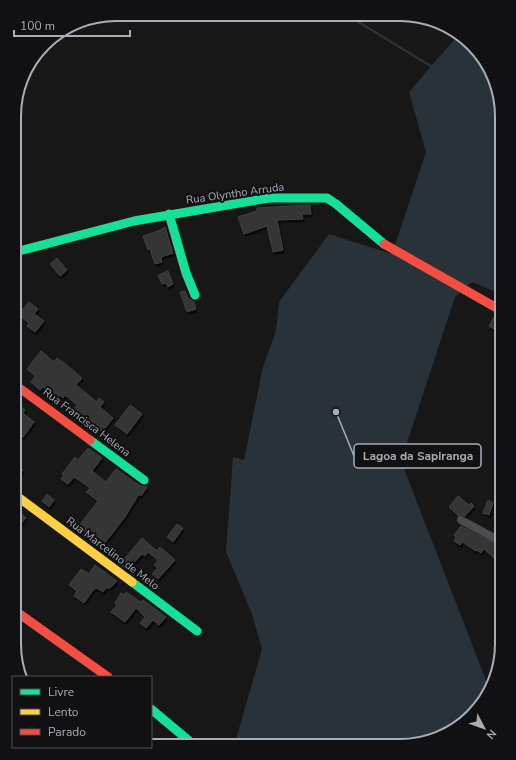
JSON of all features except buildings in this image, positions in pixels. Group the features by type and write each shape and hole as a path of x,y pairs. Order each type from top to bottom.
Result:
{"street":[{"name":"Rua Olyntho Arruda","path":"21,250 87,232 169,214 269,198 303,196 327,198 385,245 422,268 495,307"},
{"path":"169,214 186,273 195,295"},
{"name":"Rua Francisca Helena","path":"21,389 144,480"},
{"name":"Rua Marcelino de Melo","path":"21,499 197,631"},
{"path":"461,520 495,538"},
{"path":"21,615 107,676"},
{"path":"152,710 187,739"}],"shaded area":[{"path":"455,39 467,49 482,68 490,85 494,103 495,292 472,282 455,297 401,461 487,682 479,697 471,707 464,708 463,715 442,729 419,737 400,739 236,739 262,649 252,614 226,552 233,457 244,460 263,367 276,331 279,302 329,234 392,254 426,152 409,92"}],"waterway":[{"path":"357,21 434,68"}],"traffic: fast":[{"path":"21,250 134,221 269,198 327,198 384,244"},
{"path":"169,214 186,273 195,295"},
{"path":"90,440 144,480"},
{"path":"132,582 197,631"},
{"path":"152,710 187,739"}],"traffic: slow":[{"path":"21,499 132,582"}],"traffic: jam":[{"path":"384,244 495,307"},
{"path":"21,389 90,440"},
{"path":"21,615 107,676"}],"place":[{"name":"Lagoa da Sapiranga","path":"336,412"}]}
